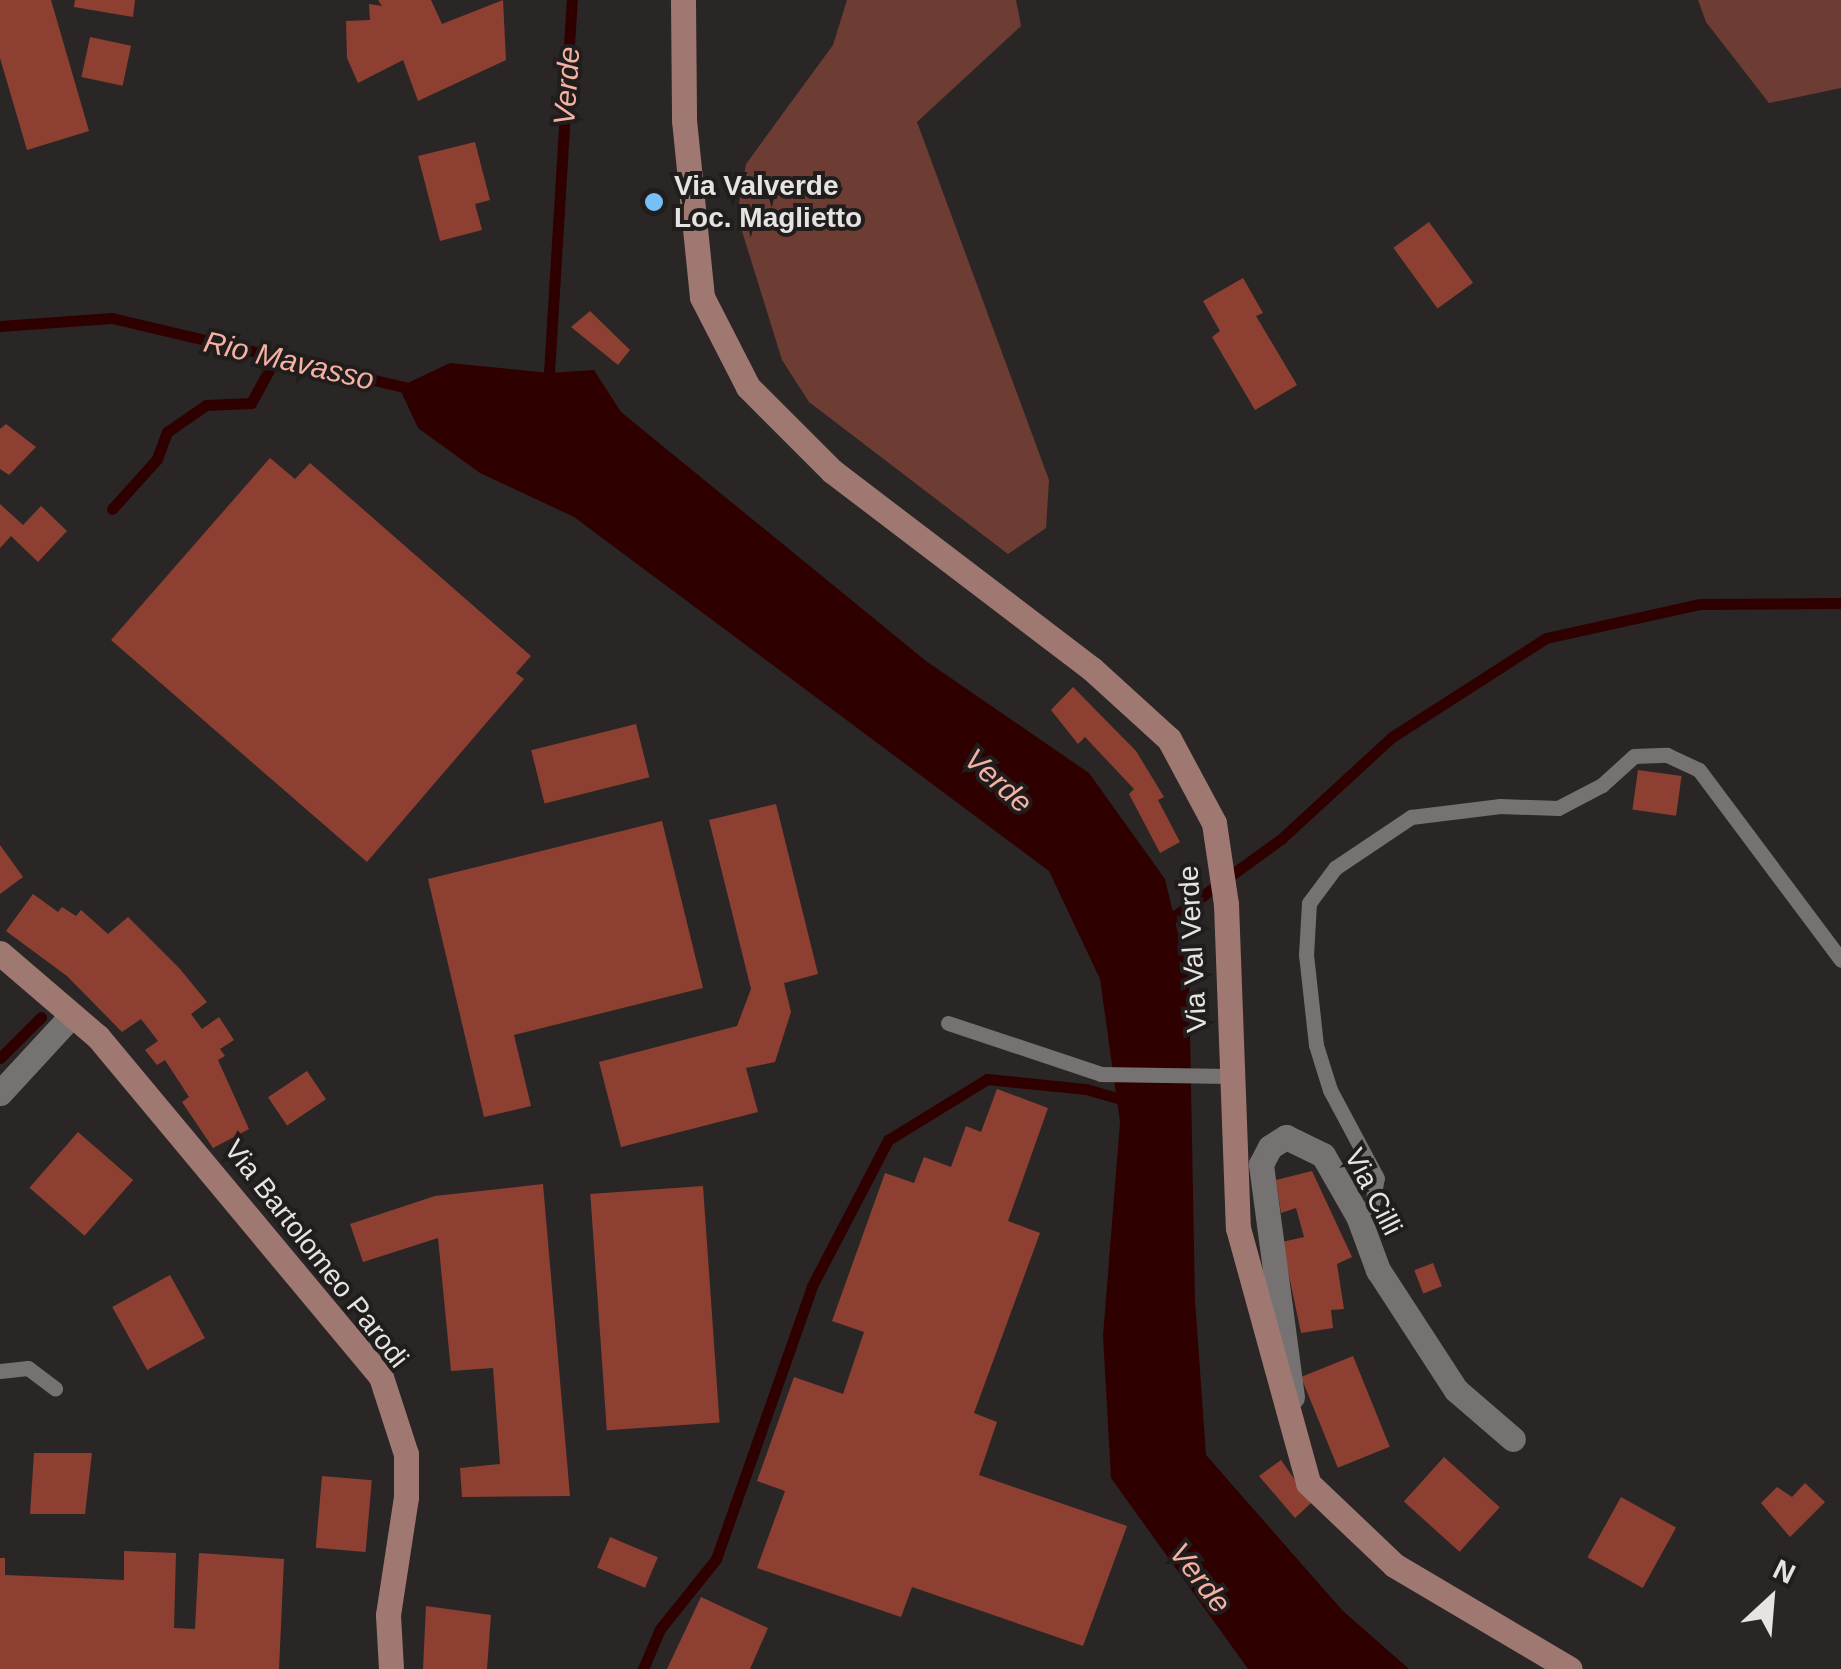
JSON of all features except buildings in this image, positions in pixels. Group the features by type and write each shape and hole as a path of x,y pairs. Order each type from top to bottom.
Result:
{"main road":[{"name":"Via Val Verde","path":"683,0 684,120 702,296 748,387 832,471 1092,668 1169,739 1214,823 1226,904 1229,1076 1238,1228 1308,1483 1394,1564 1570,1669"},
{"name":"Via Bartolomeo Parodi","path":"0,953 72,1015 246,1209 381,1377 406,1454 406,1497 388,1615 391,1669"}],"street":[{"path":"0,1093 72,1015"},
{"name":"Via Cilli","path":"1296,1437 1261,1164 1270,1147 1286,1137 1322,1154 1358,1216 1378,1270 1456,1390 1513,1438"}],"lane":[{"path":"1358,1216 1372,1206 1376,1178 1330,1090 1316,1044 1306,955 1310,903 1335,868 1412,817 1500,806 1558,808 1602,785 1634,756 1668,755 1699,770 1841,960"},
{"path":"948,1023 1101,1074 1197,1072 1229,1076"},
{"path":"0,1371 28,1368 55,1388"}],"shaded area":[{"path":"847,0 1016,0 1021,26 917,122 1049,480 1046,528 1008,554 809,402 782,360 737,215 746,164 833,45"},
{"path":"1698,0 1841,0 1841,88 1769,103 1706,22"}],"water":[{"path":"450,363 549,373 594,370 621,412 926,661 1089,773 1165,879 1189,979 1195,1300 1206,1455 1343,1611 1409,1669 1248,1669 1111,1478 1103,1336 1120,1122 1100,979 1049,871 574,517 480,473 418,428 399,387"}],"waterway":[{"name":"Verde","path":"554,384 549,373 572,0"},
{"name":"Rio Mavasso","path":"0,326 112,318 412,389"},
{"path":"112,509 157,459 167,432 206,405 251,403 275,359"},
{"path":"1165,923 1281,839 1392,737 1546,638 1699,604 1841,603"},
{"path":"0,1058 41,1017"},
{"path":"643,1669 660,1629 716,1559 812,1286 888,1140 987,1079 1086,1089 1131,1102"}],"place":[{"name":"Via Valverde Loc. Maglietto","path":"654,202"}]}
